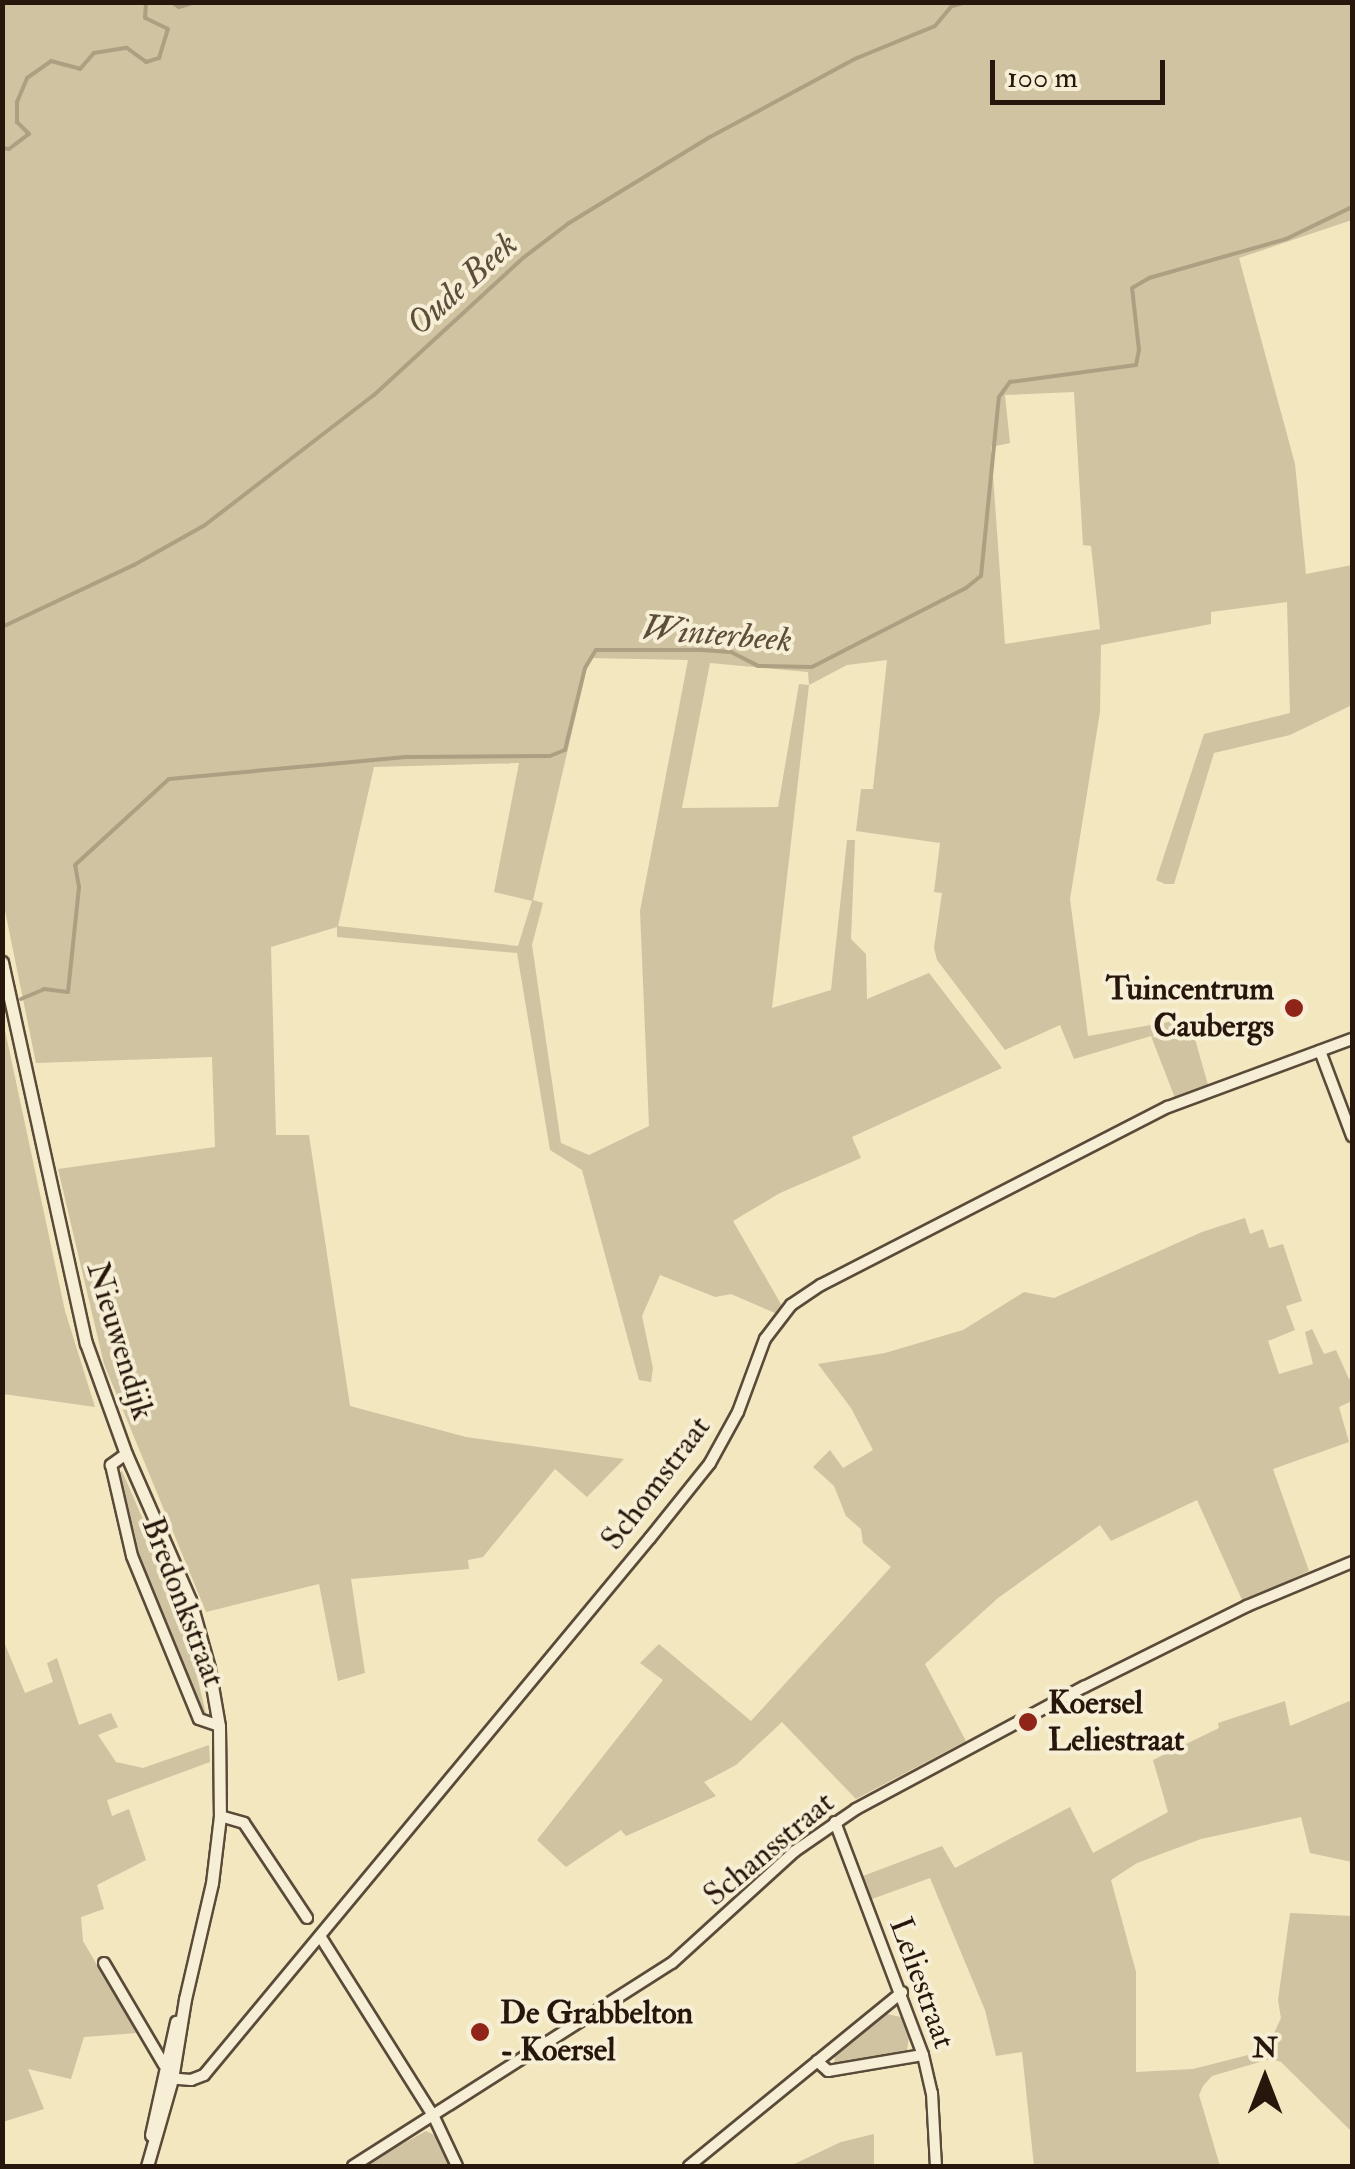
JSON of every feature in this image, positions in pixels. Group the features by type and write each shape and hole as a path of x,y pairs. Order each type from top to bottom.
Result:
{"street":[{"name":"Nieuwendijk","path":"2,962 72,1289 100,1390 190,1600 209,1668 219,1726"},
{"name":"Schomstraat","path":"166,2073 204,2075 710,1463 738,1412 765,1339 791,1305 821,1285 1168,1108 1352,1039"},
{"path":"1320,1051 1352,1136"},
{"name":"Bredonkstraat","path":"126,1454 111,1465 128,1544 199,1719 219,1726 220,1816 212,1883 147,2166"},
{"name":"Schansstraat","path":"353,2166 672,1963 834,1822 1084,1687 1247,1606 1352,1562"},
{"path":"220,1816 244,1823 307,1918"},
{"name":"Leliestraat","path":"834,1822 923,2055 932,2094 936,2166"},
{"path":"320,1936 434,2117 458,2166"},
{"path":"104,1963 166,2073"},
{"path":"693,2165 902,1992"},
{"path":"817,2061 828,2071 923,2055"}],"shaded area":[{"path":"2,3 1352,3 1352,220 1239,258 1295,464 1306,574 1352,565 1352,705 1290,735 1214,753 1174,884 1165,884 1156,880 1204,734 1290,713 1287,602 1211,612 1211,624 1101,645 1100,712 1070,899 1088,1036 1191,1018 1193,1027 1185,1029 1189,1041 1195,1039 1208,1085 1175,1098 1151,1036 1074,1059 1060,1025 1005,1050 937,960 934,948 942,893 934,892 940,843 856,831 861,789 873,789 887,660 847,665 809,685 772,1008 831,990 847,840 855,840 851,939 866,954 867,999 929,973 1002,1068 852,1137 861,1158 780,1193 733,1221 782,1306 775,1313 731,1294 715,1297 660,1275 642,1316 653,1368 651,1382 639,1380 582,1170 550,1150 517,953 337,937 337,927 271,947 276,1135 309,1135 350,1406 466,1437 624,1459 587,1497 555,1469 483,1557 468,1560 469,1569 351,1579 365,1673 338,1681 319,1584 206,1612 104,1364 58,1169 215,1147 212,1057 36,1063 3,901","holes":["1074,392 1083,545 1091,546 1100,629 1005,644 991,447 1010,443 1005,395","589,658 688,660 640,911 649,1126 589,1155 561,1143 532,945 543,903 533,900","710,663 808,672 809,685 799,684 778,807 682,808","519,763 494,892 532,901 518,946 338,926 374,767"]},
{"path":"3,1021 65,1311 95,1407 3,1394"},
{"path":"1245,1218 1250,1234 1263,1229 1269,1248 1283,1244 1302,1301 1286,1306 1295,1330 1268,1341 1279,1374 1313,1364 1305,1332 1312,1329 1324,1354 1336,1350 1349,1379 1352,1377 1352,1401 1339,1407 1349,1442 1273,1469 1309,1571 1243,1602 1197,1500 1111,1541 1100,1525 998,1598 925,1664 966,1741 856,1799 782,1722 736,1765 704,1782 716,1796 626,1836 621,1830 566,1867 537,1840 663,1680 640,1663 659,1644 751,1721 891,1567 863,1543 861,1529 846,1516 834,1486 813,1467 830,1450 843,1468 873,1450 851,1408 818,1364 885,1353 963,1330 1024,1292 1054,1298 1202,1232"},
{"path":"122,1471 180,1605 207,1718 201,1715 130,1540 118,1473"},
{"path":"2,1637 25,1693 53,1682 47,1663 57,1658 79,1725 111,1713 118,1727 98,1735 116,1762 143,1768 209,1745 210,1762 107,1800 112,1816 129,1809 146,1860 97,1885 104,1909 81,1917 83,1941 137,2033 84,2037 71,2079 28,2069 44,2109 3,2122"},
{"path":"1352,1700 1352,1862 1310,1853 1301,1817 1201,1839 1137,1863 1111,1880 1136,1972 1136,2072 1193,2069 1260,2052 1270,2042 1281,2018 1278,2000 1290,1913 1352,1916 1352,2132 1281,2062 1270,2059 1212,2076 1203,2086 1199,2095 1220,2166 1034,2166 1022,2052 996,2056 985,2010 930,1878 872,1899 863,1876 942,1846 955,1868 1070,1807 1093,1853 1168,1812 1153,1760 1219,1728 1218,1723 1285,1701 1290,1726"},
{"path":"887,2014 905,2018 910,2031 907,2050 834,2066 835,2054"},
{"path":"426,2131 436,2136 452,2166 362,2166"},
{"path":"874,2134 874,2166 790,2166 841,2142"}],"waterway":[{"path":"2,148 9,149 29,134 17,122 17,102 27,78 51,61 80,69 94,53 127,48 146,62 159,58 168,29 145,18 146,2"},
{"path":"171,2 179,7 195,2"},
{"name":"Oude Beek","path":"2,627 134,565 205,525 374,395 523,258 569,223 710,137 857,58 935,26 952,6 967,2"},
{"name":"Winterbeek","path":"21,999 44,989 68,992 79,887 75,865 169,779 408,757 550,756 565,750 585,668 596,650 731,652 758,666 812,667 966,588 981,576 999,397 1010,382 1136,365 1139,350 1132,288 1149,278 1286,239 1352,207"}],"place":[{"name":"Tuincentrum Caubergs","path":"1294,1008"},
{"name":"Koersel Leliestraat","path":"1028,1722"},
{"name":"De Grabbelton - Koersel","path":"480,2032"}]}
